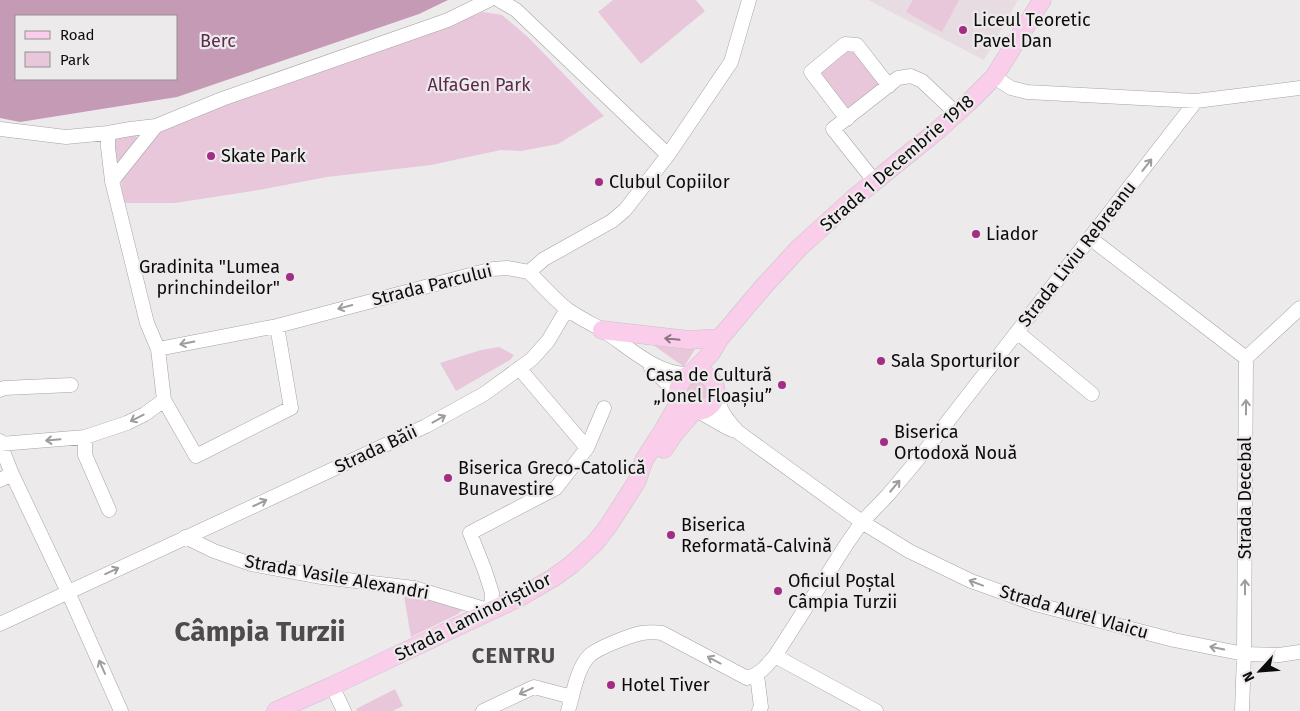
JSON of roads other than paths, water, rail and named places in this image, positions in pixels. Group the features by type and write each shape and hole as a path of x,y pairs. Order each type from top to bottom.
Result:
{"main road":[{"name":"Strada 1 Decembrie 1918","path":"690,374 711,353 720,338 799,248 853,199 970,102 994,77 1042,0"},
{"name":"Strada 1 Decembrie 1918","path":"716,390 716,370 739,316"},
{"path":"602,330 689,340 720,338"},
{"path":"698,373 710,378 716,390 712,403 703,410 687,404 678,388 684,378 690,374 698,373"},
{"name":"Strada Laminoriștilor","path":"276,711 520,597 572,565 595,543 609,525 636,481 644,460 664,429 687,404"}],"street":[{"path":"0,129 66,137 156,126 222,98 448,20 489,0"},
{"path":"499,0 516,10 668,155"},
{"path":"690,374 680,375 671,373 649,363 602,330 567,309 529,272 544,259 612,221 625,210 668,155 731,62 749,0"},
{"path":"847,119 811,72 845,44 857,45 888,86"},
{"path":"875,182 833,129 898,78 911,76 922,81 956,114"},
{"path":"994,77 1011,88 1027,92 1196,101 1300,88"},
{"name":"Strada Liviu Rebreanu","path":"757,675 762,672 775,656 862,522 888,495 924,452 1196,101"},
{"path":"112,181 156,126"},
{"path":"108,133 112,181 147,323 158,349 164,400 196,456 291,408 276,326"},
{"path":"1090,238 1246,358 1300,308"},
{"name":"Strada Parcului","path":"158,349 276,326 492,269 507,268 529,272"},
{"name":"Strada Băii","path":"0,624 426,426 484,394 532,359 548,341 567,309"},
{"path":"1017,332 1092,394"},
{"name":"Strada Decebal","path":"1242,711 1246,358"},
{"path":"649,363 651,368 687,404 726,428 738,432"},
{"path":"519,368 587,448"},
{"path":"0,390 4,388 71,385"},
{"path":"716,390 719,406 728,422 738,432"},
{"path":"122,711 68,592 6,477 0,443 85,437 128,423 164,400"},
{"path":"491,611 492,593 470,532 556,488 587,448 604,408"},
{"name":"Strada Aurel Vlaicu","path":"738,432 862,522 909,551 971,581 1035,604 1174,640 1244,654 1279,655 1300,652"},
{"path":"85,437 85,455 109,510"},
{"name":"Strada Vasile Alexandri","path":"185,537 214,551 251,564 322,577 414,588 491,611"},
{"path":"568,711 580,670 588,657 623,640 652,632 662,633 747,678 757,675 761,706 759,711"},
{"path":"775,656 876,711"},
{"path":"332,686 344,711"},
{"path":"483,711 534,687 572,697"}],"place":[{"name":"Liceul Teoretic Pavel Dan","path":"963,30"},
{"name":"Skate Park","path":"211,156"},
{"name":"Clubul Copiilor","path":"599,182"},
{"name":"Liador","path":"976,234"},
{"name":"Gradinita \"Lumea princhindeilor\"","path":"290,277"},
{"name":"Sala Sporturilor","path":"881,361"},
{"name":"Casa de Cultură „Ionel Floașiu”","path":"782,385"},
{"name":"Biserica Ortodoxă Nouă","path":"884,442"},
{"name":"Biserica Greco-Catolică Bunavestire","path":"448,478"},
{"name":"Biserica Reformată-Calvină","path":"671,535"},
{"name":"Oficiul Poștal Câmpia Turzii","path":"778,591"},
{"name":"Hotel Tiver","path":"611,685"}],"district":[{"name":"Câmpia Turzii","path":"260,631"},
{"name":"CENTRU","path":"514,655"}],"park label":[{"name":"Berc","path":"218,41"},
{"name":"AlfaGen Park","path":"479,85"}]}
